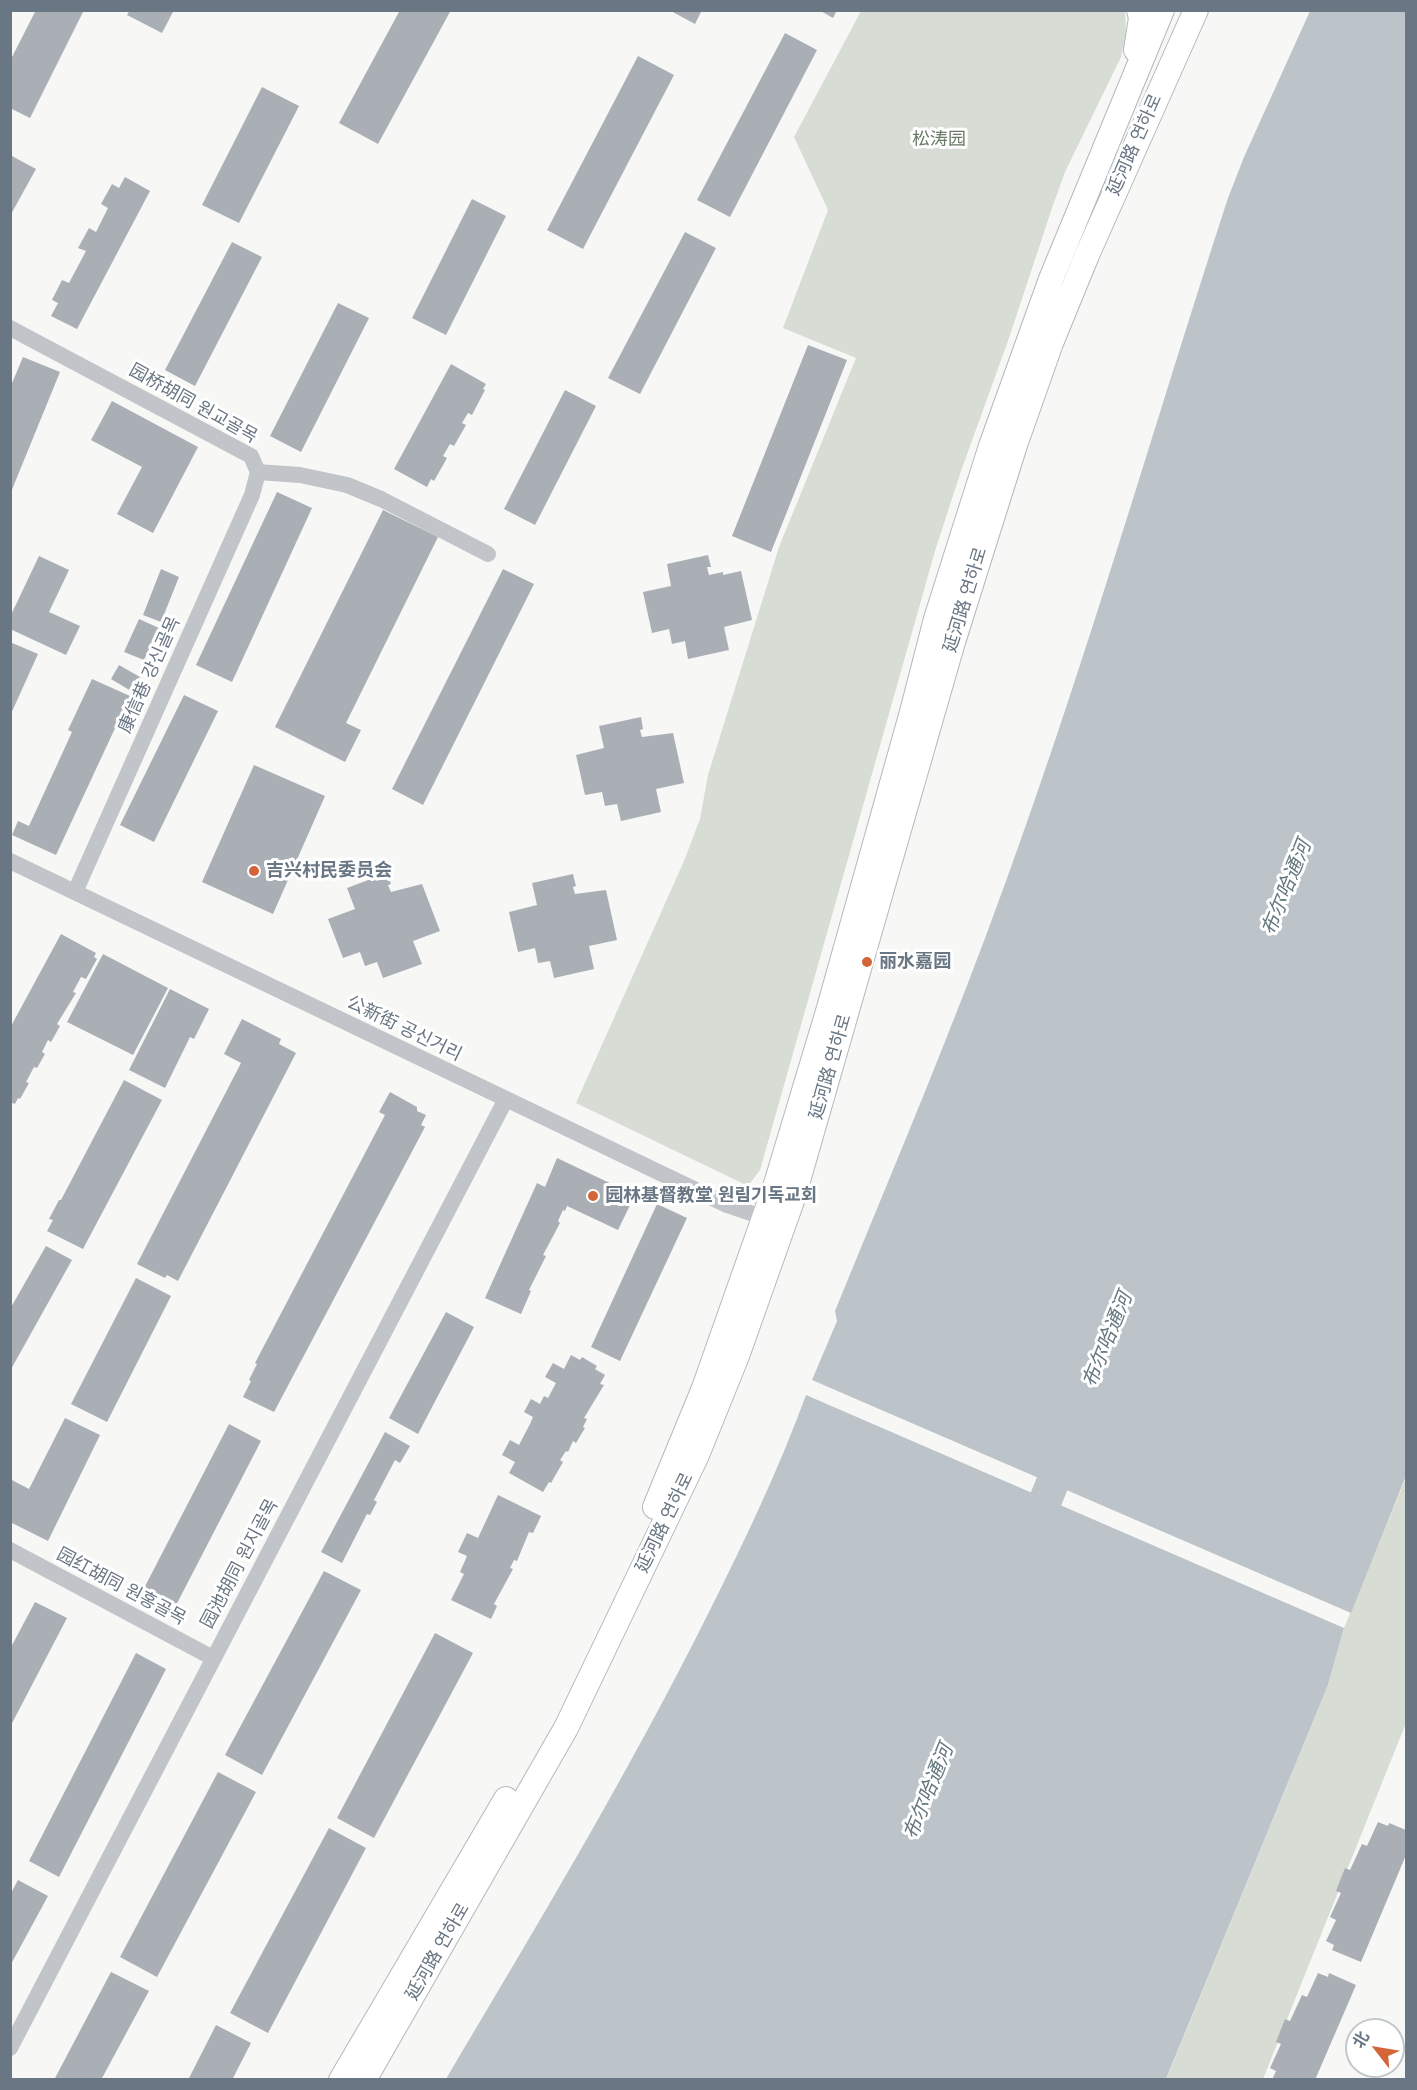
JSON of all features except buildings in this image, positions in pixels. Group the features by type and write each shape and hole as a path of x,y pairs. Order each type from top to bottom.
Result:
{"main road":[{"path":"1130,84 1141,18 1139,10"},
{"name":"延河路 연하로","path":"364,2079 566,1728 698,1455 737,1356 812,1069 936,619 1015,376 1051,279 1162,10"},
{"name":"延河路 연하로","path":"342,2079 518,1780 570,1685 674,1466 774,1221 796,1187 952,642 1008,464 1051,343 1086,255 1196,10"}],"street":[{"name":"园桥胡同 원교골목","path":"10,328 251,456 258,472 300,475 347,485 488,554"},
{"name":"康信巷 강신골목","path":"75,892 252,495 258,472"},
{"name":"公新街 공신거리","path":"10,861 721,1202 774,1221"},
{"name":"园池胡同 원지골목","path":"10,2048 506,1099"},
{"name":"园红胡同 원홍골목","path":"10,1550 213,1658"}],"green space":[{"name":"松涛园","path":"861,11 1125,11 1126,33 1121,57 1065,172 961,471 935,551 760,1170 748,1186 576,1103 684,861 700,819 708,775 779,547 856,358 783,328 828,210 794,137"},
{"path":"1406,1478 1406,1723 1263,2079 1166,2080 1328,1685 1344,1628"}],"water":[{"path":"1310,11 1406,11 1406,1476 1351,1613 812,1380 837,1321 835,1311 966,989 1036,796 1093,626 1228,198 1244,157"},
{"path":"806,1395 1344,1628 1328,1685 1166,2079 446,2079 648,1730 761,1504"}],"waterway":[{"name":"布尔哈通河","path":"1029,1541 1069,1442"}],"place":[{"name":"吉兴村民委员会","path":"254,871"},
{"name":"丽水嘉园","path":"867,962"},
{"name":"园林基督教堂 원림기독교회","path":"593,1196"}]}
